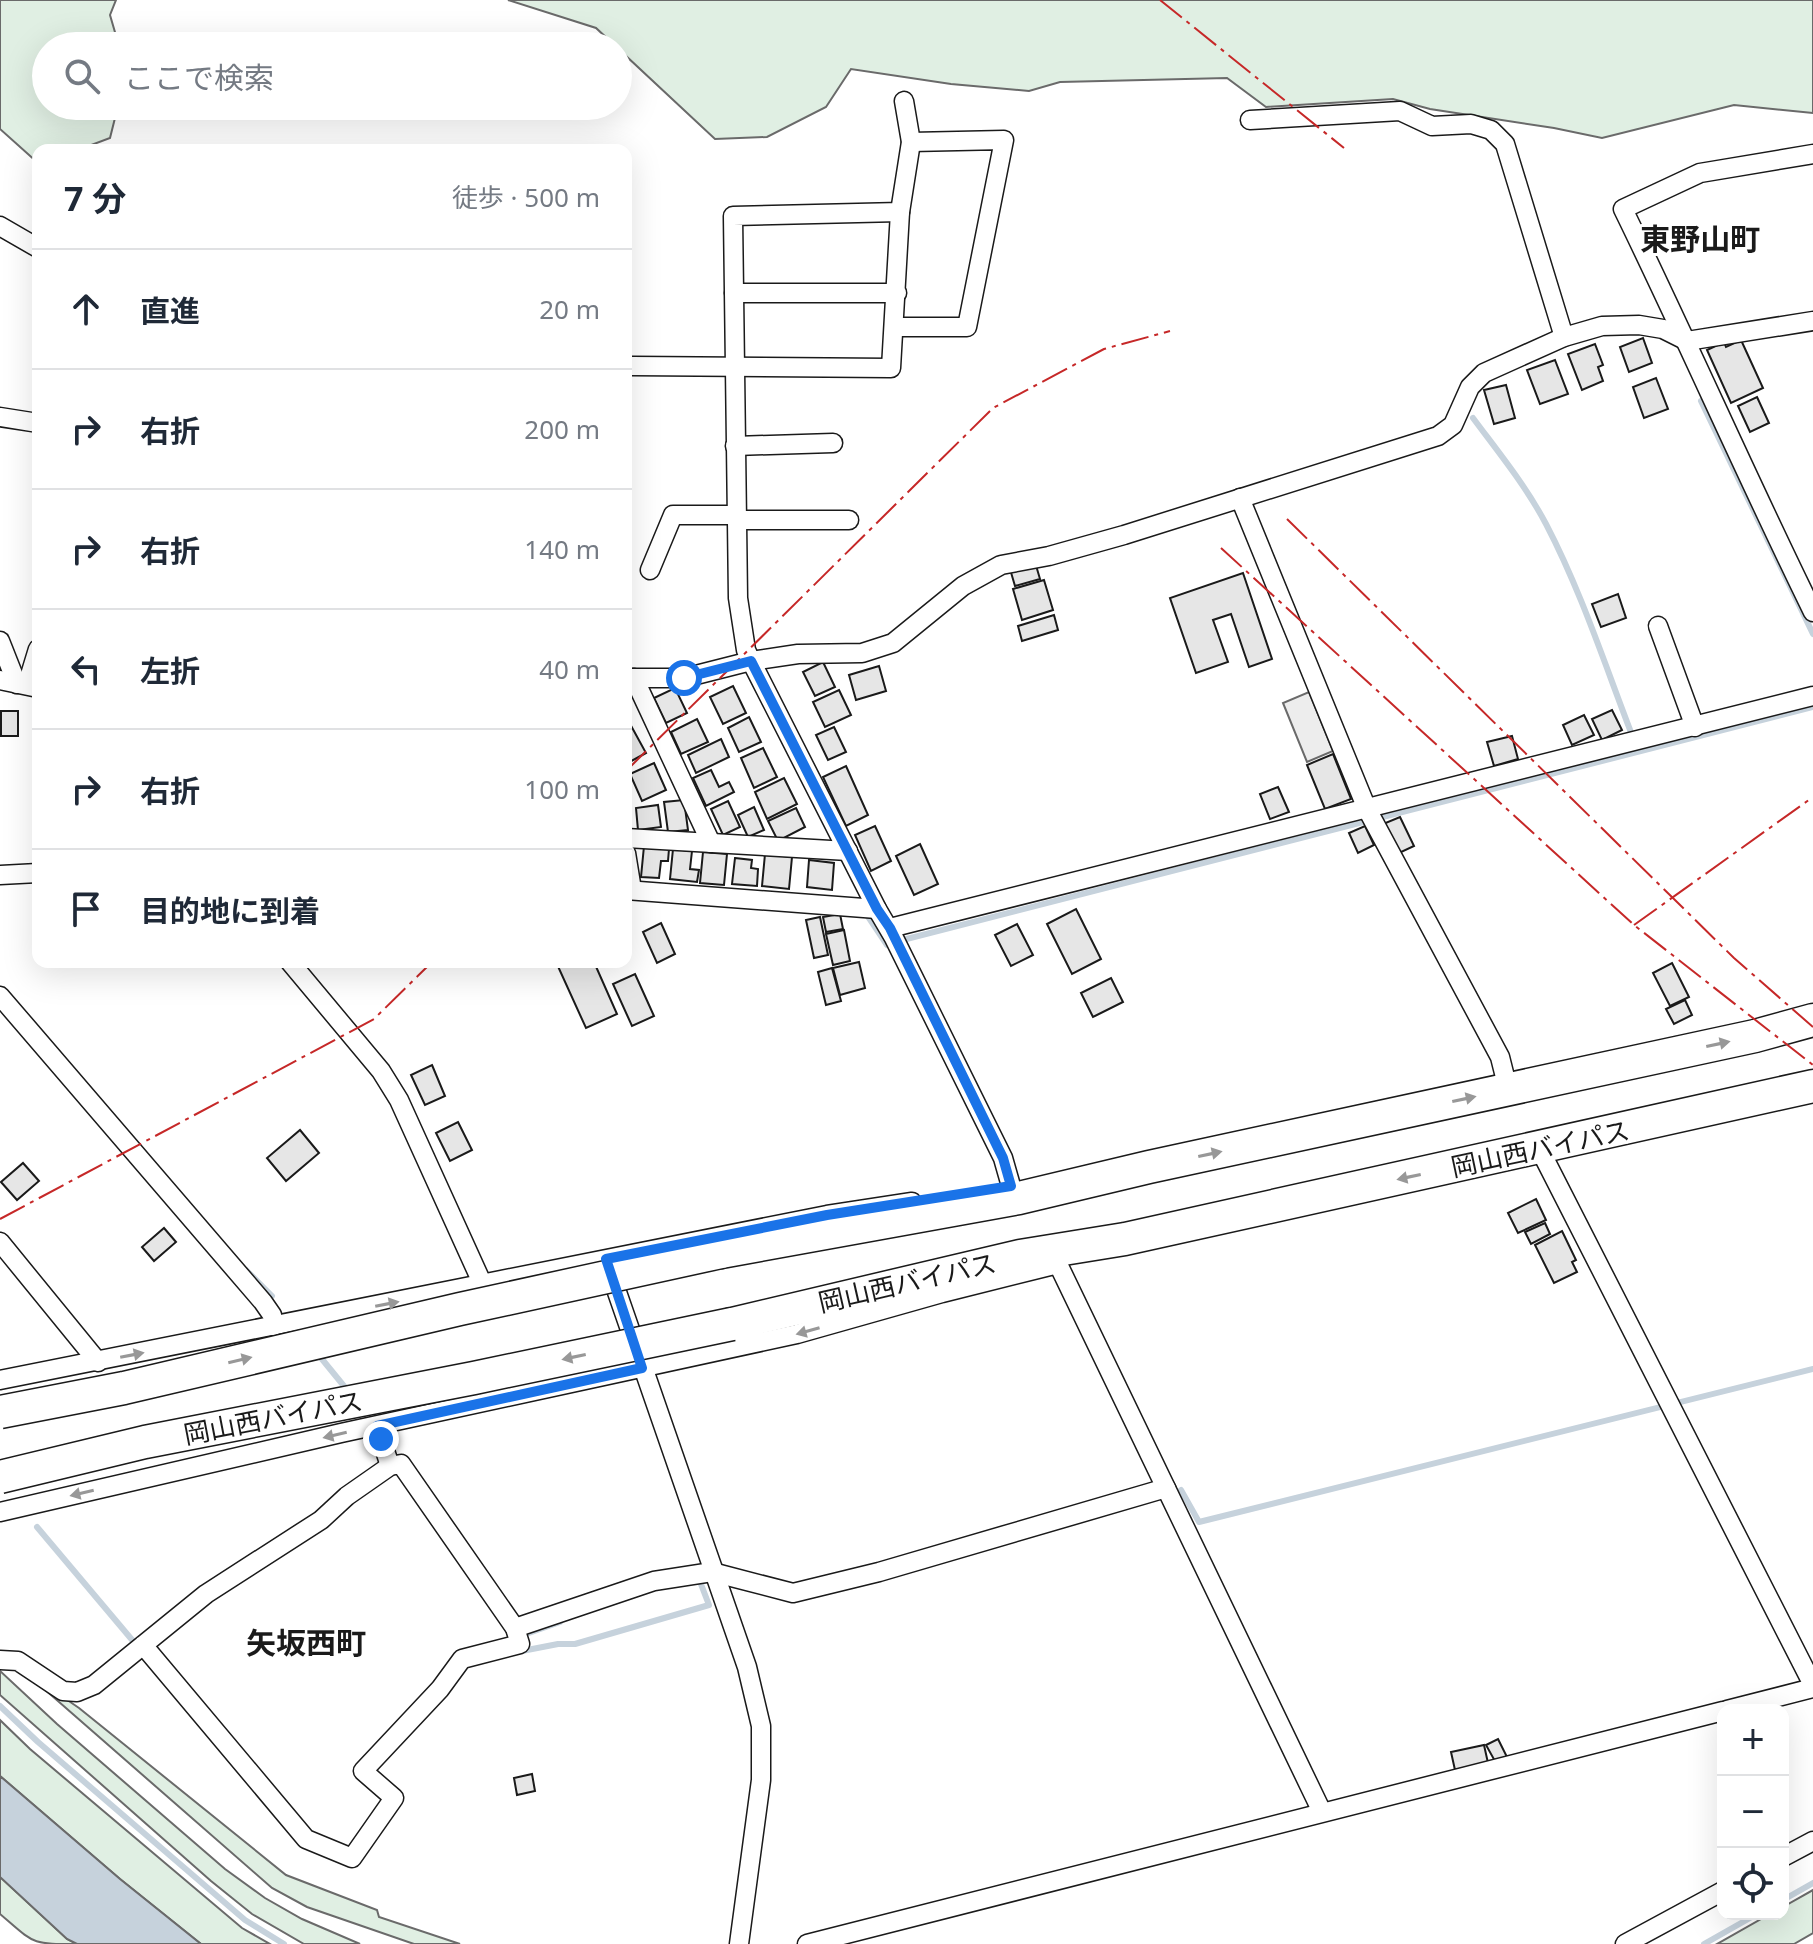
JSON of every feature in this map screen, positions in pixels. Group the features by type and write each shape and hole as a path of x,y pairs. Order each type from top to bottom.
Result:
{"highway":[{"path":"0,1412 124,1388 721,1252 1019,1198 1755,1036 1813,1020"},
{"name":"岡山西バイパス","path":"0,1477 145,1442 732,1324 1020,1256 1125,1239 1813,1086"}],"street":[{"path":"632,366 891,368 900,212 911,142 904,101"},
{"path":"1250,120 1400,111 1432,126 1471,124 1491,130 1505,144 1564,337"},
{"path":"895,327 967,327 1004,140 911,142"},
{"path":"1813,154 1700,173 1623,209 1687,341 1753,491 1813,612"},
{"path":"900,212 733,216 738,598 746,650 751,661 894,937 1003,1158 1011,1186"},
{"path":"0,226 32,245"},
{"path":"734,293 897,293"},
{"path":"632,678 684,678 751,661 798,654 862,653 893,643 963,586 1001,565 1079,548 1438,436 1453,425 1470,387 1484,373 1564,337 1602,326 1639,325 1663,329 1687,341 1813,321"},
{"path":"0,417 32,422"},
{"path":"735,446 833,443"},
{"path":"1240,498 1371,816 1500,1057 1508,1089"},
{"path":"650,570 673,515 849,520"},
{"path":"1658,626 1695,727"},
{"path":"0,641 20,684"},
{"path":"20,684 32,661"},
{"path":"632,682 711,843"},
{"path":"894,937 1371,816 1813,696"},
{"path":"632,838 848,851"},
{"path":"0,875 32,873"},
{"path":"632,887 877,909"},
{"path":"295,968 381,1071 399,1100 483,1285"},
{"path":"0,996 254,1292 272,1315 274,1326"},
{"path":"1539,1148 1813,1687 1748,1704"},
{"path":"0,1380 827,1215 1149,1167"},
{"path":"0,1512 797,1334 1058,1264 1125,1239"},
{"path":"0,1242 98,1362"},
{"path":"606,1259 747,1667 761,1726 761,1780 739,1944"},
{"path":"1058,1264 1322,1812"},
{"path":"377,1426 390,1466"},
{"path":"0,1660 18,1661 63,1691 77,1692 94,1685 143,1645 206,1594 321,1520 347,1496 390,1466 401,1464 515,1628 520,1644 462,1659 440,1689 363,1771 394,1798 352,1858 306,1839 143,1645"},
{"path":"515,1628 654,1581 712,1572 793,1593 879,1572 1166,1488"},
{"path":"807,1944 1717,1712"},
{"path":"1789,1854 1813,1841"},
{"path":"1625,1944 1717,1894"}],"green space":[{"path":"0,0 116,0 110,15 115,32 32,32 32,120 114,120 110,138 94,144 32,144 32,158 0,129"},
{"path":"508,0 1813,0 1813,113 1734,105 1602,138 1430,109 1393,99 1266,107 1227,78 1060,82 1029,91 951,84 851,69 826,107 767,137 715,139 632,62 632,32 600,32"},
{"path":"19,1667 79,1708 286,1875 377,1910 379,1917 460,1944 414,1944 307,1907 272,1888"},
{"path":"0,1671 225,1869 265,1898 302,1919 360,1944 304,1944 252,1914 0,1695"},
{"path":"0,1720 30,1749 242,1928 270,1944 201,1944 120,1879 0,1776"},
{"path":"0,1877 67,1939 77,1944 50,1944 34,1940 0,1914"},
{"path":"1813,1890 1813,1933 1794,1944 1717,1944 1759,1920 1789,1920 1789,1904"}],"shaded area":[{"path":"1309,692 1333,751 1307,762 1283,703"},
{"path":"0,1776 201,1944 77,1944 67,1939 0,1877"}],"building":[{"path":"1643,338 1652,363 1629,372 1620,347"},
{"path":"1741,340 1763,388 1731,403 1707,350 1724,342 1726,347"},
{"path":"1595,344 1603,365 1598,367 1603,381 1582,390 1568,354"},
{"path":"1555,360 1568,394 1540,404 1527,370"},
{"path":"1656,378 1668,409 1644,418 1633,387"},
{"path":"1506,385 1515,418 1494,424 1484,390"},
{"path":"1757,397 1769,423 1750,432 1738,406"},
{"path":"1035,562 1040,579 1015,586 1010,569"},
{"path":"1243,573 1272,659 1249,667 1231,614 1213,620 1228,662 1196,673 1170,598"},
{"path":"1044,580 1053,610 1022,620 1013,589"},
{"path":"1618,594 1626,618 1601,627 1592,604"},
{"path":"1054,615 1058,630 1022,641 1018,626"},
{"path":"823,662 835,687 815,696 803,672"},
{"path":"879,666 886,691 856,700 849,675"},
{"path":"733,686 746,713 723,724 710,697"},
{"path":"675,688 687,713 666,723 654,698"},
{"path":"839,690 851,715 825,727 813,702"},
{"path":"1612,710 1622,730 1602,740 1592,719"},
{"path":"1,711 18,711 18,736 1,736"},
{"path":"1584,715 1594,735 1572,745 1563,725"},
{"path":"749,717 761,742 739,752 728,728"},
{"path":"697,719 708,742 681,754 671,732"},
{"path":"632,727 646,753 632,761"},
{"path":"834,727 846,752 828,760 816,735"},
{"path":"1512,736 1518,759 1494,766 1487,742"},
{"path":"721,739 729,757 696,773 688,755"},
{"path":"763,748 777,777 754,788 741,758"},
{"path":"1333,754 1351,799 1325,809 1307,765"},
{"path":"654,763 666,790 642,801 632,773"},
{"path":"846,766 868,815 846,826 823,777"},
{"path":"711,770 719,787 729,782 734,792 706,806 693,778"},
{"path":"784,778 797,804 767,819 755,792"},
{"path":"1278,787 1289,812 1270,819 1260,794"},
{"path":"684,800 688,830 668,832 664,802"},
{"path":"728,801 740,827 723,835 711,809"},
{"path":"658,805 661,827 638,830 636,808"},
{"path":"754,807 764,830 748,837 738,815"},
{"path":"796,808 805,827 778,841 768,821"},
{"path":"1400,817 1414,846 1397,854 1383,824"},
{"path":"875,826 891,861 871,871 855,835"},
{"path":"1365,826 1374,845 1358,853 1349,833"},
{"path":"920,844 938,884 914,895 896,856"},
{"path":"644,846 669,849 668,861 661,861 659,878 641,877"},
{"path":"673,849 692,851 690,869 699,870 697,882 670,879"},
{"path":"703,852 727,854 724,885 700,883"},
{"path":"765,854 792,857 789,889 762,886"},
{"path":"735,858 752,860 751,868 758,869 757,886 732,884"},
{"path":"809,860 834,863 832,890 807,887"},
{"path":"1076,909 1101,959 1072,974 1047,924"},
{"path":"840,914 843,929 826,932 823,917"},
{"path":"820,917 828,955 814,958 806,920"},
{"path":"661,923 675,954 657,963 643,932"},
{"path":"1017,924 1033,955 1011,966 995,935"},
{"path":"844,930 850,961 833,965 826,934"},
{"path":"859,962 865,988 840,995 833,968"},
{"path":"1672,963 1689,997 1670,1006 1653,973"},
{"path":"559,968 597,968 617,1014 586,1028"},
{"path":"832,968 841,1001 826,1005 818,972"},
{"path":"635,974 654,1016 632,1026 613,984"},
{"path":"1111,978 1123,1002 1093,1017 1081,993"},
{"path":"1685,1000 1692,1015 1674,1024 1666,1009"},
{"path":"432,1065 445,1096 425,1105 411,1075"},
{"path":"458,1122 472,1150 450,1161 436,1133"},
{"path":"300,1130 319,1153 286,1181 267,1158"},
{"path":"23,1163 39,1181 17,1200 1,1182"},
{"path":"1536,1199 1546,1220 1518,1233 1508,1213"},
{"path":"1545,1223 1550,1234 1531,1244 1525,1232"},
{"path":"164,1228 176,1242 154,1261 142,1247"},
{"path":"1562,1231 1576,1260 1572,1262 1577,1272 1554,1283 1535,1245"},
{"path":"1498,1739 1507,1757 1496,1763 1486,1745"},
{"path":"1484,1745 1488,1763 1455,1770 1451,1752"},
{"path":"532,1774 535,1791 517,1795 514,1778"}],"waterway":[{"path":"1701,401 1813,634"},
{"path":"1473,418 1521,483 1559,549 1632,735"},
{"path":"887,944 1813,707"},
{"path":"867,915 887,945"},
{"path":"246,1270 272,1296"},
{"path":"317,1353 348,1391"},
{"path":"1181,1490 1199,1522 1813,1369"},
{"path":"37,1527 133,1641"},
{"path":"522,1651 575,1644 709,1605 699,1579"},
{"path":"526,1634 560,1622"},
{"path":"0,1706 245,1920 284,1944"},
{"path":"1789,1897 1813,1883"},
{"path":"1704,1944 1746,1920"}],"power":[{"path":"1160,0 1344,148"},
{"path":"632,765 993,408 1104,349 1170,331"},
{"path":"1287,519 1734,958 1813,1027"},
{"path":"1221,548 1634,925 1813,1065"},
{"path":"1634,925 1813,797"},
{"path":"0,1219 374,1019 426,968"}],"district":[{"name":"東野山町","path":"1700,238"},
{"name":"矢坂西町","path":"306,1642"}],"route":[{"path":"381,1439 377,1426 642,1368 606,1259 827,1215 1011,1186 1003,1158 890,928 877,909 751,661 684,678"}]}
